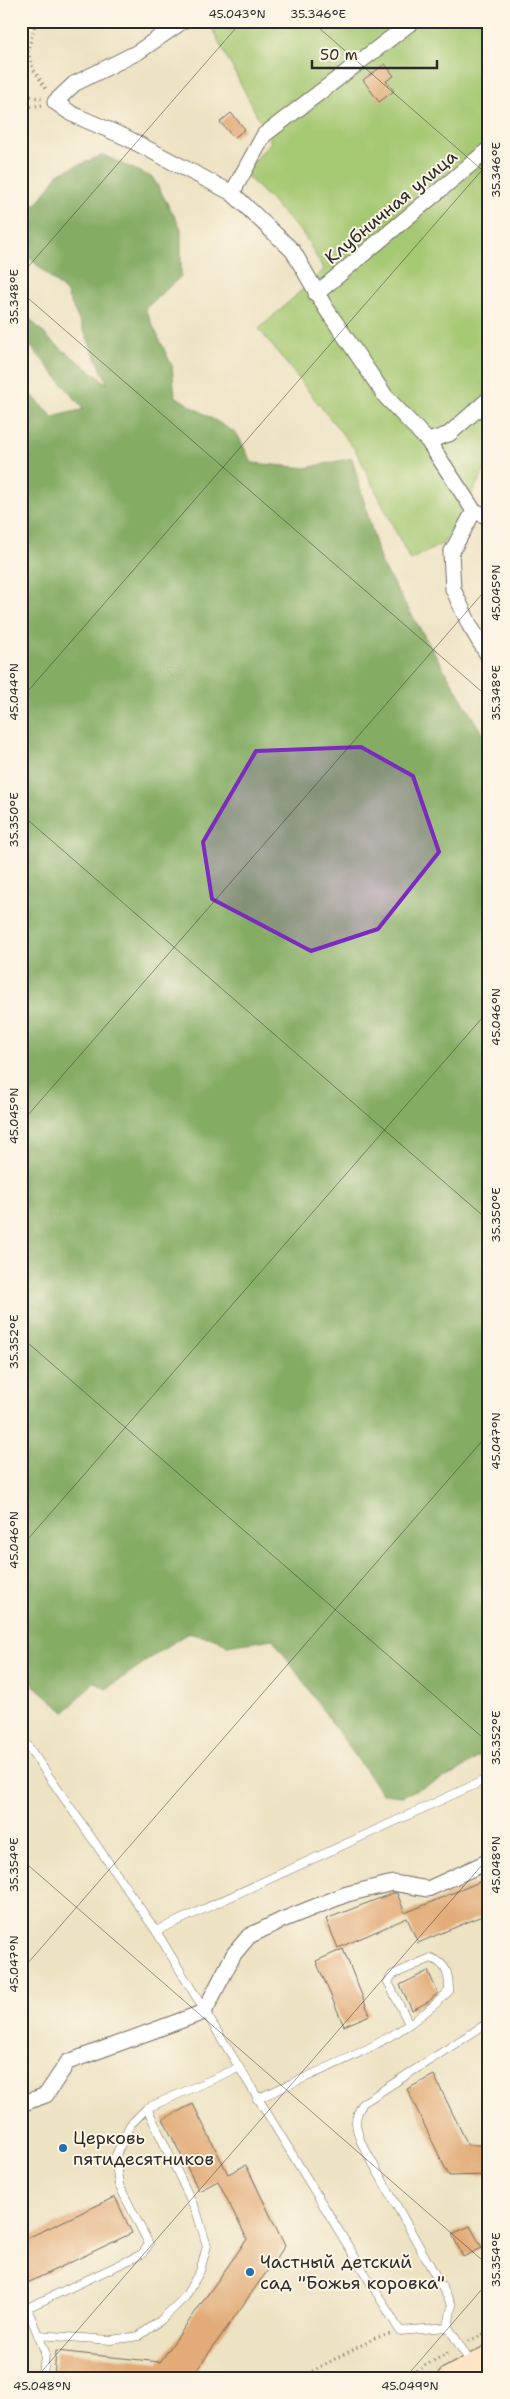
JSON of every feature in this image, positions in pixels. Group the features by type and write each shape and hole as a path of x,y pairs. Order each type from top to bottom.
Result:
{"main road":[{"path":"448,2378 475,2367"}],"street":[{"path":"183,21 138,52 74,84 54,102 72,114 125,137 232,193 294,251 316,294 386,397 428,441 474,511 489,517"},
{"path":"232,193 264,135 413,21"},
{"name":"Клубничная улица","path":"316,294 489,150"},
{"path":"428,441 449,434 489,400"},
{"path":"474,511 451,553 452,590 470,626 489,657"},
{"path":"21,2104 46,2095 68,2062 204,2012 234,1954 249,1936 282,1920 347,1894 393,1883 428,1889 489,1861"}],"lane":[{"path":"21,1736 156,1931 400,2331 448,2327"},
{"path":"156,1931 489,1778"},
{"path":"257,2098 385,2040 433,2007 449,1991 449,1973 441,1962 431,1958 392,1974 388,1982 408,2024"},
{"path":"475,2367 448,2327 452,2304 361,2142 355,2125 356,2114 363,2103 489,2022"},
{"path":"42,2378 45,2352 27,2308 142,2254 149,2244 119,2185 115,2156 130,2125 147,2108 238,2068"},
{"path":"38,2336 111,2340 139,2336 161,2320 185,2298 200,2270 207,2246 197,2213 147,2108"}],"path":[{"path":"28,52 36,21"},
{"path":"21,44 28,52 34,70 54,102"},
{"path":"21,94 54,102"},
{"path":"21,108 54,102"},
{"path":"299,2378 375,2338 400,2331"},
{"path":"402,2378 489,2331"}],"highlighted area":[{"path":"361,747 413,776 439,852 378,929 311,951 212,899 203,842 256,751"}],"green space":[{"path":"208,21 489,21 489,463 444,543 410,560 356,451 259,329 324,270 304,235 244,173 271,142"},
{"path":"103,155 153,178 181,228 181,276 145,309 172,366 175,396 237,434 252,463 306,468 352,458 381,563 489,745 489,1750 455,1773 402,1796 382,1794 273,1639 227,1646 218,1639 187,1633 106,1689 94,1682 65,1712 32,1684 21,1668 21,420 29,421 21,404 21,384 53,417 84,409 21,335 21,309 50,340 108,384 66,292 21,250 21,207 38,203 59,173"}],"building":[{"path":"385,64 394,76 386,81 394,91 379,102 363,80"},
{"path":"231,113 245,129 234,138 220,122"},
{"path":"489,1878 489,1913 418,1943 407,1918 338,1948 326,1919 393,1893 397,1893 405,1913"},
{"path":"343,1949 370,2015 344,2026 316,1961"},
{"path":"428,1971 438,1993 428,2002 412,2010 400,1985"},
{"path":"434,2075 468,2145 489,2145 489,2175 449,2176 407,2089"},
{"path":"193,2104 228,2174 246,2165 285,2246 191,2378 54,2378 56,2351 160,2362 247,2239 218,2181 199,2191 163,2119"},
{"path":"115,2197 132,2233 21,2286 21,2241"},
{"path":"470,2226 482,2248 463,2257 452,2234"}],"place":[{"name":"Церковь пятидесятников","path":"63,2148"},
{"name":"Частный детский сад \"Божья коровка\"","path":"250,2272"}]}
